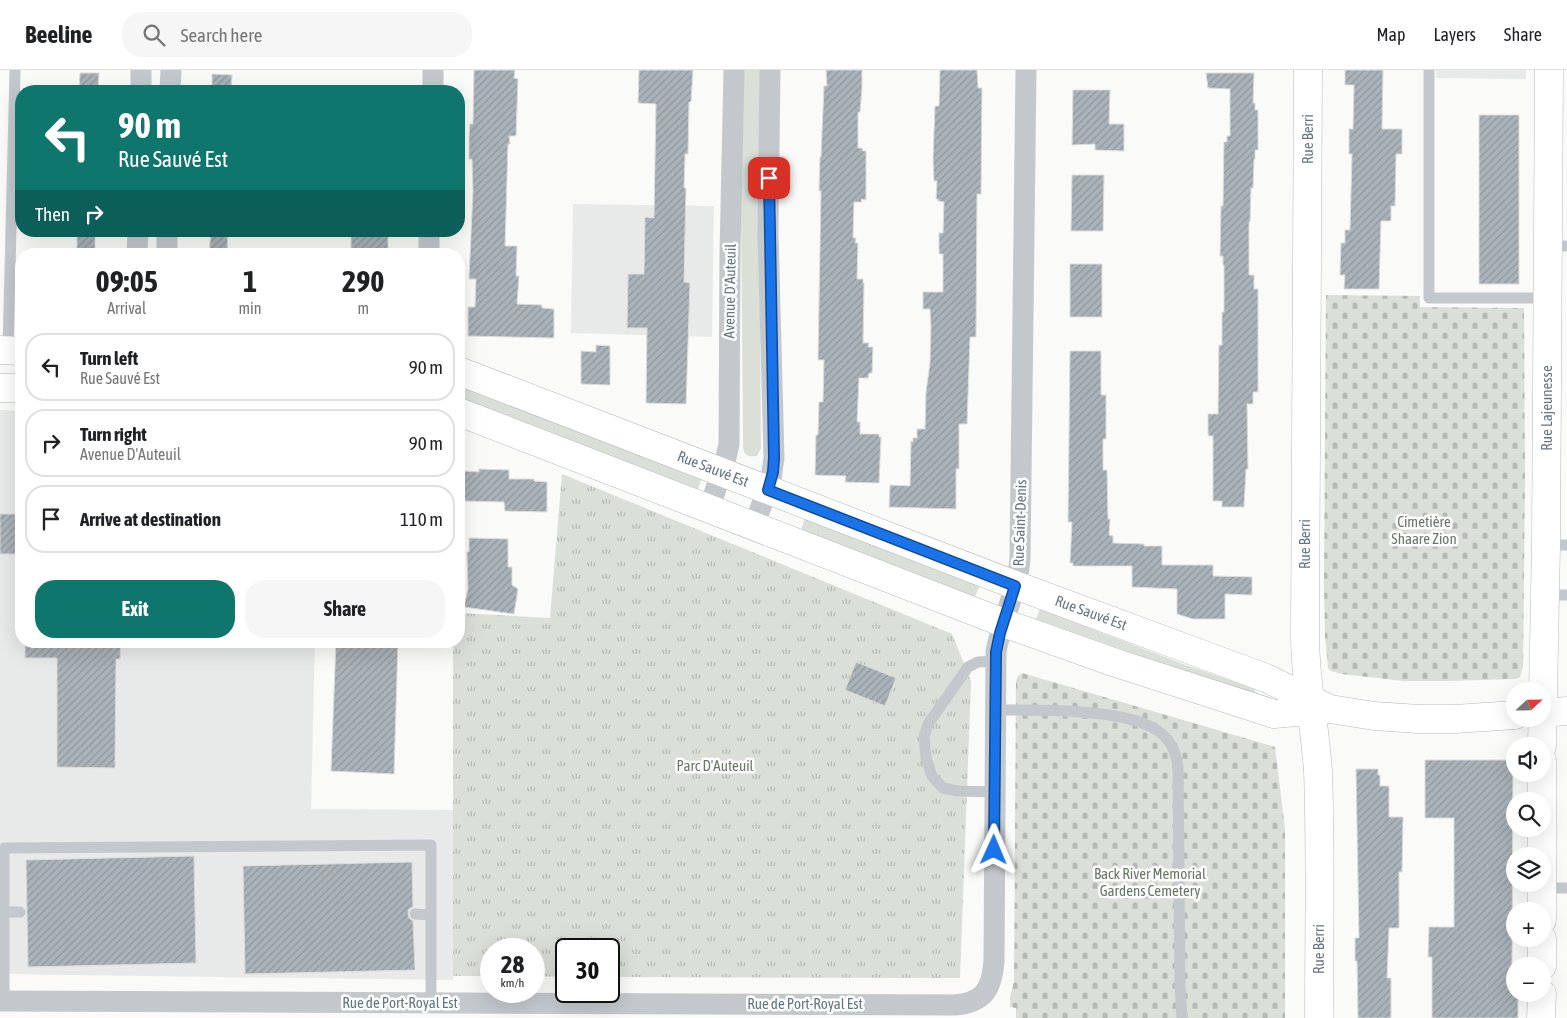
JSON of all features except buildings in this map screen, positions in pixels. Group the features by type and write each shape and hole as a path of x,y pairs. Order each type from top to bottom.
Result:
{"main road":[{"name":"Rue Berri","path":"1308,70 1305,636 1317,706 1316,753 1319,798 1318,1018"},
{"name":"Rue Lajeunesse","path":"1546,682 1556,595 1556,545 1547,298 1557,246 1549,70"},
{"name":"Rue Sauvé Est","path":"465,373 1015,586 1266,678 1317,706 1374,716 1419,719 1506,716"},
{"path":"0,388 15,388"},
{"name":"Rue Sauvé Est","path":"465,414 1004,622 1113,662 1274,714 1317,706"},
{"path":"1551,712 1567,711"},
{"path":"1544,782 1555,888 1549,902"},
{"path":"1542,1002 1542,1018"}],"street":[{"path":"141,70 141,85"},
{"path":"170,85 171,70"},
{"path":"433,70 433,85"},
{"name":"Avenue D'Auteuil","path":"709,509 722,472 729,444 730,253 734,70"},
{"path":"754,526 768,490 773,472 774,458 768,232 770,70"},
{"name":"Rue Saint-Denis","path":"980,998 991,982 994,961 995,661 997,644 1020,566 1026,70"},
{"name":"Rue de Port-Royal Est","path":"2,1001 379,1006 431,1003 858,1011 954,1005 969,1003 980,998"}],"lane":[{"path":"10,350 15,70"},
{"path":"1429,70 1429,298 1547,298"},
{"path":"995,661 978,662 968,667 928,724 924,737 928,767 932,776 943,788 958,791 995,792"},
{"path":"995,710 1066,712 1129,718 1155,728 1172,746 1178,767 1182,1018"},
{"path":"2,1001 5,912 4,848 431,845 431,1003"},
{"path":"5,912 20,912"},
{"path":"415,914 431,915"}],"shaded area":[{"path":"1436,70 1526,70 1526,79 1436,78"},
{"path":"573,204 714,206 712,337 571,333"},
{"path":"0,410 15,411 15,648 315,648 311,809 454,810 453,980 0,974"}],"green space":[{"path":"743,70 761,70 761,448 757,456 746,455 743,443 741,213"},
{"name":"Cimetière Shaare Zion","path":"1326,295 1420,296 1420,307 1524,308 1523,666 1520,677 1515,679 1403,681 1342,674 1331,671 1328,668 1325,637 1324,583"},
{"path":"466,387 702,478 697,491 465,402"},
{"name":"Parc D'Auteuil","path":"562,474 952,634 971,681 960,978 620,977 620,938 555,938 555,977 545,976 545,938 480,938 480,976 453,976 453,648 465,648 465,613 550,618"},
{"path":"805,518 980,585 975,597 801,530"},
{"path":"1040,609 1183,664 1256,689 1254,693 1036,619"},
{"name":"Back River Memorial Gardens Cemetery","path":"1022,673 1275,747 1285,829 1285,1018 1016,1018 1016,1008 1010,1007 1010,998 1014,981 1016,681"}],"route":[{"path":"769,178 768,232 774,458 773,472 768,490 1015,586 997,644 995,661 994,850"}]}
